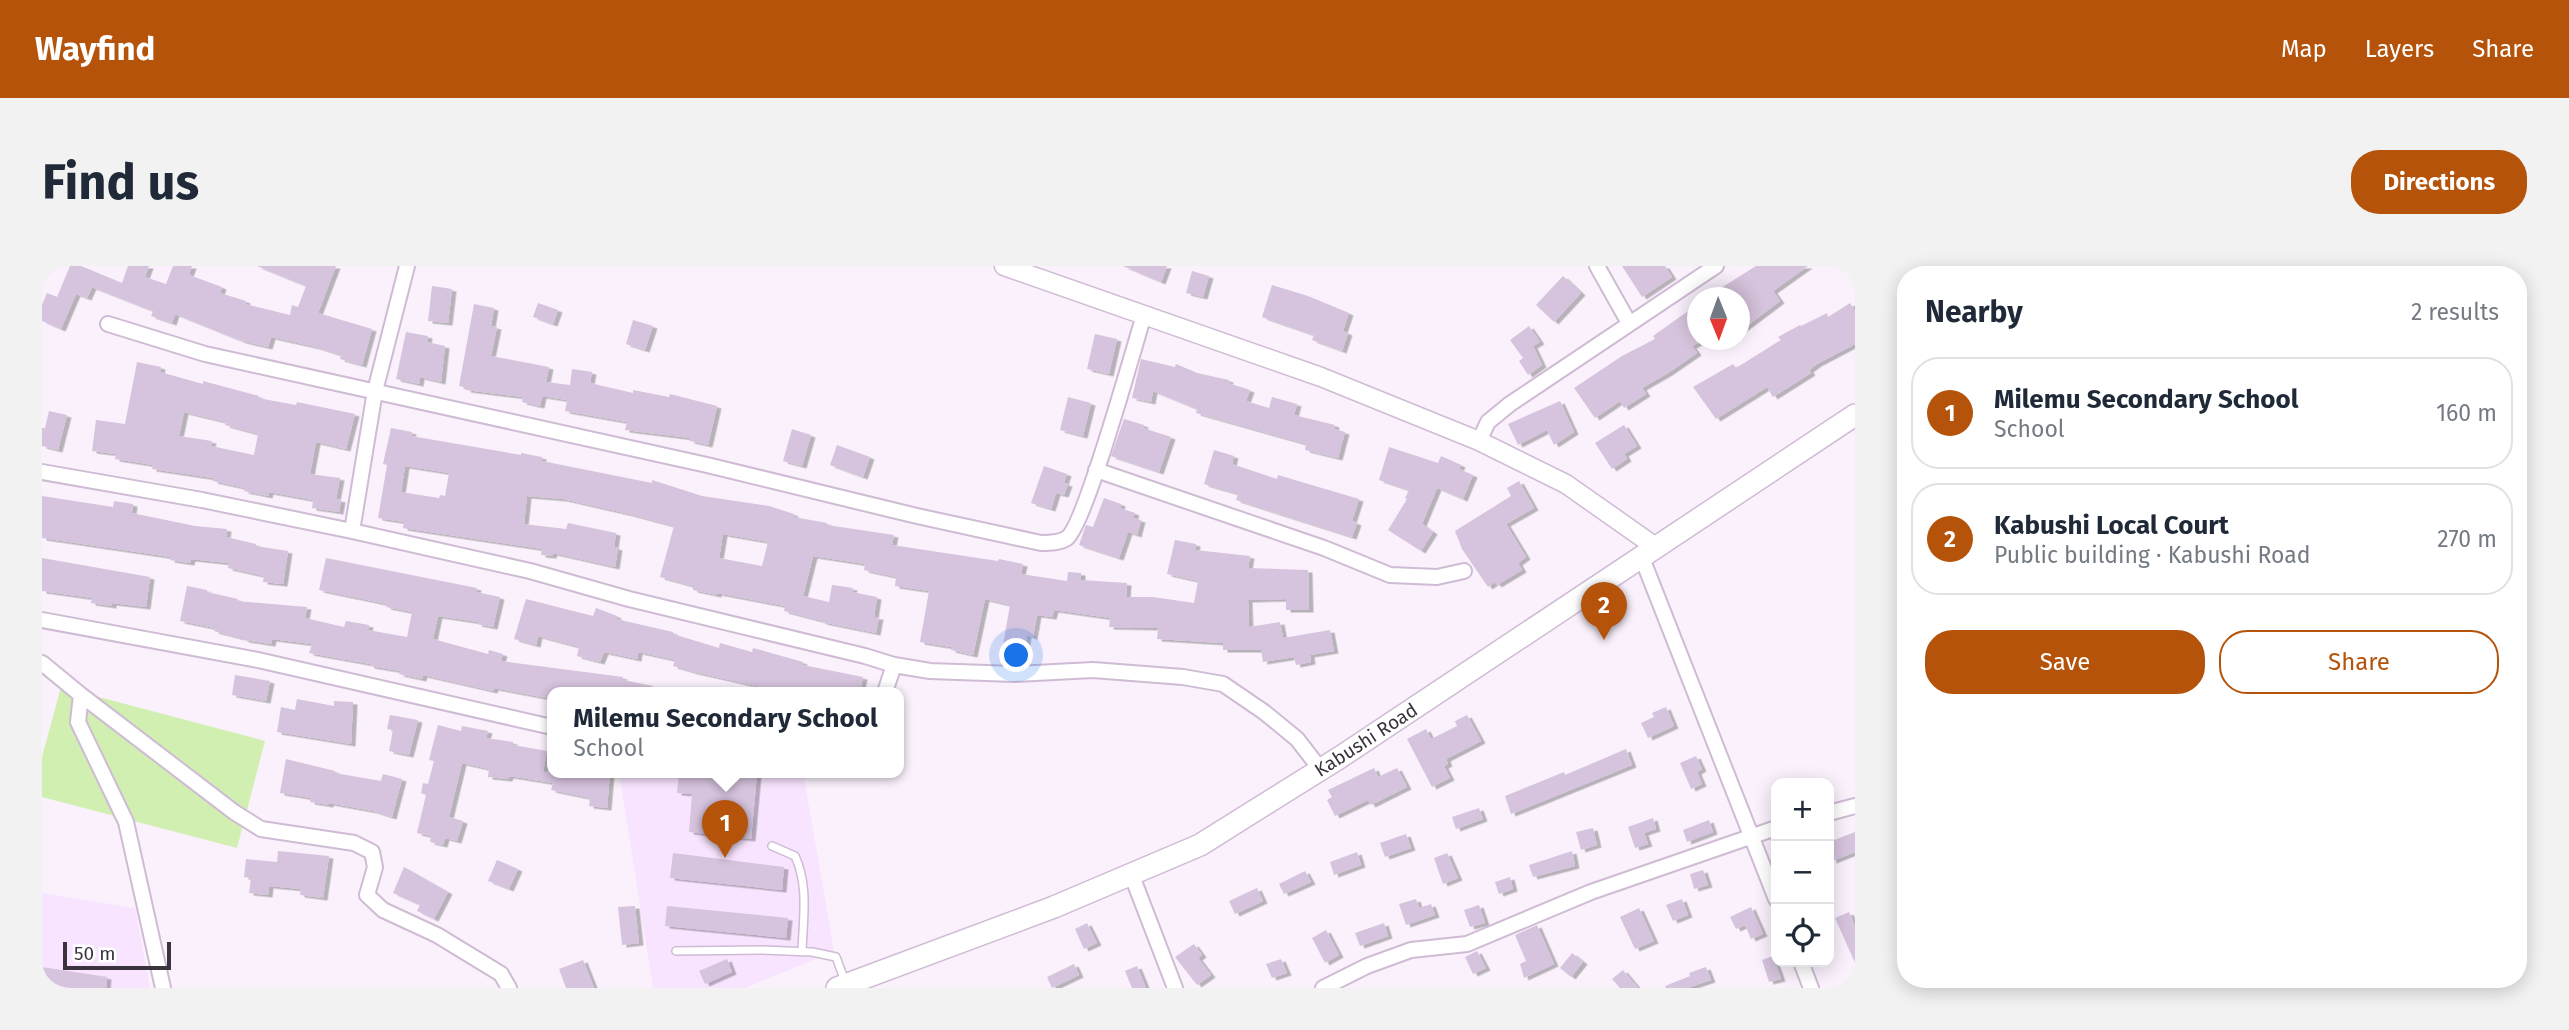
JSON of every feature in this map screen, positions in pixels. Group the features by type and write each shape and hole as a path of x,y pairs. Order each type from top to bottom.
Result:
{"main road":[{"name":"Kabushi Road","path":"841,986 1132,876 1200,845 1321,770 1855,415"}],"street":[{"path":"352,531 375,391 407,266"},
{"path":"1004,266 1321,377 1479,442 1566,484 1649,553 1771,886"},
{"path":"1597,266 1629,323"},
{"path":"1479,442 1488,422 1510,404 1716,266"},
{"path":"108,324 205,355 375,391 1041,544 1068,537 1077,521 1096,470 1144,314"},
{"path":"1096,470 1324,548 1390,575 1437,577 1464,571"},
{"path":"42,472 202,500 530,571 629,599 801,639 894,665 930,671 1014,674 1094,670 1183,677 1223,684 1297,739 1321,770"},
{"path":"42,621 270,663 547,726"},
{"path":"42,663 234,812 261,829 354,843 372,852 375,867 367,895 383,910 437,935 500,974 509,988"},
{"path":"887,687 894,665"},
{"path":"81,695 78,722 126,822 163,988"},
{"path":"1834,812 1855,806"},
{"path":"1324,988 1367,966 1411,950 1467,944 1479,940 1591,892 1771,829"},
{"path":"1132,876 1175,988"},
{"path":"1803,967 1811,988"}],"lane":[{"path":"772,846 795,856 802,872 802,951"},
{"path":"676,951 802,951 836,957 841,986"}],"shaded area":[{"path":"620,778 804,778 834,951 745,988 653,988"},
{"path":"42,893 135,908 150,988 42,988"}],"green space":[{"path":"61,687 265,741 237,848 42,797 42,757"}],"building":[{"path":"70,266 81,266 122,283 128,266 149,266 145,277 166,284 173,266 192,266 189,275 222,287 220,293 246,301 245,304 290,315 292,305 298,307 306,286 257,266 336,266 318,313 372,329 362,365 340,359 341,355 316,347 271,337 268,347 242,341 175,314 172,323 151,316 153,311 92,287 87,298 76,294 61,329 42,321 42,305 47,293 57,297"},
{"path":"1123,266 1167,266 1161,282"},
{"path":"1622,266 1665,266 1672,277 1642,297"},
{"path":"1756,266 1808,266 1773,291 1780,301 1750,324 1750,287 1723,287"},
{"path":"1192,271 1209,276 1203,297 1186,293"},
{"path":"1563,276 1581,293 1554,322 1536,305"},
{"path":"1272,285 1349,313 1343,331 1348,333 1342,351 1312,340 1314,335 1262,317"},
{"path":"432,286 452,289 448,323 428,321"},
{"path":"538,303 558,310 553,324 533,317"},
{"path":"1850,303 1855,311 1855,344 1817,364 1809,370 1811,373 1773,397 1767,387 1716,419 1693,387 1733,364 1736,368 1781,340 1778,337 1800,325 1827,313 1828,317"},
{"path":"474,304 494,308 491,326 497,327 491,356 549,367 546,382 570,385 572,369 592,372 590,383 633,393 633,390 669,397 670,394 717,406 708,445 690,441 690,438 625,430 627,422 565,411 567,400 542,396 540,406 522,402 523,397 466,390 467,388 459,386"},
{"path":"1687,312 1687,350 1695,350 1697,353 1642,388 1646,394 1624,408 1620,401 1595,418 1574,388 1622,356 1655,339 1653,336"},
{"path":"633,320 653,326 645,350 626,344"},
{"path":"1529,326 1540,342 1533,346 1542,365 1528,375 1519,361 1523,358 1510,340"},
{"path":"406,332 428,336 427,342 445,346 441,382 420,377 419,384 396,379"},
{"path":"1095,334 1117,339 1109,374 1087,369"},
{"path":"1141,359 1175,367 1176,364 1197,373 1229,380 1228,383 1250,390 1246,401 1269,408 1272,397 1297,404 1294,415 1335,425 1334,429 1345,432 1338,458 1305,450 1306,444 1196,413 1197,409 1153,391 1151,402 1132,398"},
{"path":"137,362 161,367 160,372 203,384 203,381 259,396 258,398 296,405 297,402 355,414 346,449 316,442 310,474 340,478 336,499 341,500 339,512 312,508 313,500 269,492 268,496 244,491 245,488 213,481 213,478 152,469 153,465 115,459 116,454 92,451 96,420 125,424","holes":["184,412 226,422 225,425 258,434 254,455 211,446 212,441 179,436"]},
{"path":"1068,397 1091,403 1083,436 1060,430"},
{"path":"1560,401 1574,432 1554,445 1547,430 1518,445 1508,424"},
{"path":"49,411 67,415 58,450 42,446 42,428 45,428"},
{"path":"1124,419 1171,437 1159,472 1111,456"},
{"path":"1624,425 1637,446 1624,454 1627,459 1612,469 1595,443"},
{"path":"391,428 412,432 411,436 542,457 542,461 652,483 652,480 702,496 769,506 794,514 794,517 827,525 894,535 892,545 1023,564 1021,574 1067,581 1068,572 1081,573 1081,580 1127,583 1126,597 1153,597 1194,603 1198,581 1167,574 1175,540 1196,544 1195,550 1250,556 1248,568 1308,570 1309,610 1286,610 1286,599 1248,600 1249,627 1280,622 1283,638 1330,630 1334,651 1310,655 1311,662 1296,665 1294,657 1263,662 1261,650 1223,650 1223,643 1157,639 1158,628 1109,627 1110,618 1054,610 1052,617 1037,615 1033,637 1027,635 1025,649 1003,645 1010,605 985,599 973,655 951,650 951,647 920,642 929,591 895,586 896,577 864,570 865,564 813,556 803,596 829,602 832,585 853,588 852,592 877,597 874,617 879,617 876,633 784,611 785,606 693,590 693,586 660,577 674,526 563,499 527,496 524,524 566,529 568,523 616,533 614,547 618,548 615,567 553,553 552,556 541,555 542,549 403,528 404,522 378,518 387,465 383,464","holes":["405,466 449,473 445,496 440,495 439,498 401,492","723,534 768,542 762,566 719,558"]},
{"path":"792,429 811,435 802,466 783,461"},
{"path":"837,445 870,457 863,477 830,465"},
{"path":"1389,447 1438,463 1441,456 1461,465 1459,469 1473,475 1463,499 1437,488 1422,524 1433,532 1421,551 1388,530 1407,499 1405,498 1409,490 1379,480"},
{"path":"1214,450 1234,456 1232,464 1277,479 1278,475 1359,499 1352,521 1357,523 1352,537 1236,500 1238,494 1204,484"},
{"path":"1044,466 1067,474 1064,483 1068,484 1064,495 1056,493 1051,509 1031,503"},
{"path":"1519,481 1534,508 1506,524 1526,557 1518,563 1522,570 1497,585 1495,582 1488,587 1462,549 1455,531 1511,496 1507,488"},
{"path":"42,496 113,507 114,501 133,504 132,513 195,526 227,529 226,537 256,546 288,551 283,584 263,582 264,576 228,568 229,563 191,559 190,563 170,560 171,557 42,538"},
{"path":"1104,498 1121,504 1120,508 1135,513 1133,518 1141,520 1137,535 1128,532 1119,558 1079,545 1086,525 1093,527"},
{"path":"42,558 150,577 146,607 91,603 92,598 42,591"},
{"path":"326,558 477,588 476,592 500,597 493,627 438,616 433,639 488,654 489,650 503,654 501,661 623,677 623,680 653,687 547,687 547,698 494,688 493,691 423,675 422,679 370,664 309,653 312,644 272,639 271,644 244,640 214,631 215,628 180,621 187,586 238,599 237,601 307,607 305,618 344,627 346,621 369,625 368,630 407,637 412,612 319,590"},
{"path":"526,599 593,616 596,608 617,616 616,619 673,632 719,648 720,643 752,652 753,648 803,662 803,665 863,677 861,687 761,687 694,672 673,666 675,660 638,652 637,659 604,652 600,662 577,656 579,647 538,636 536,645 514,639"},
{"path":"235,675 270,681 266,701 232,695"},
{"path":"297,699 334,706 334,701 353,702 351,744 277,732 281,707 295,710"},
{"path":"1666,707 1674,726 1648,738 1641,723 1654,717 1652,713"},
{"path":"390,715 418,720 409,755 389,751 393,730 387,729"},
{"path":"1467,715 1481,741 1446,759 1448,764 1444,766 1450,778 1432,787 1407,739 1426,729 1431,739 1457,726 1455,721"},
{"path":"438,725 461,731 462,726 488,731 486,738 547,751 543,772 547,772 547,778 610,778 607,808 589,806 590,798 551,790 553,783 509,776 508,779 488,777 489,769 462,763 449,817 463,821 457,841 445,838 443,845 430,842 431,836 417,833 426,795 421,793 423,783 428,784 434,761 429,760"},
{"path":"1626,749 1632,765 1511,814 1505,796 1564,772 1565,775"},
{"path":"1696,756 1702,769 1697,772 1702,784 1691,789 1680,763"},
{"path":"286,759 335,773 381,781 383,774 402,779 392,817 373,811 310,802 311,798 280,793"},
{"path":"1374,768 1378,777 1397,768 1407,787 1371,805 1368,800 1335,816 1327,800 1332,797 1328,790"},
{"path":"678,778 757,778 751,839 689,832 692,794 677,793"},
{"path":"1479,808 1483,819 1456,829 1452,817"},
{"path":"1653,818 1656,829 1644,833 1648,844 1635,848 1628,827"},
{"path":"1709,820 1713,832 1687,842 1683,830"},
{"path":"1593,828 1597,845 1581,850 1576,832"},
{"path":"1855,832 1855,852 1834,860 1834,840"},
{"path":"1406,834 1411,848 1385,857 1380,843"},
{"path":"278,851 329,856 323,898 300,895 301,889 269,886 268,895 249,893 251,878 244,877 246,859 277,862"},
{"path":"1572,851 1575,866 1533,877 1529,865"},
{"path":"1357,852 1361,865 1334,875 1330,862"},
{"path":"673,853 784,867 782,890 670,878"},
{"path":"1447,853 1458,878 1443,884 1434,858"},
{"path":"497,860 518,869 509,889 488,881"},
{"path":"404,867 448,892 434,919 417,911 420,905 393,893"},
{"path":"1703,870 1708,885 1694,889 1690,874"},
{"path":"1305,871 1311,882 1284,894 1279,884"},
{"path":"1510,877 1513,889 1499,894 1495,882"},
{"path":"1257,888 1263,901 1235,914 1229,901"},
{"path":"1416,899 1419,908 1431,904 1435,915 1406,925 1399,904"},
{"path":"1682,899 1688,915 1673,921 1666,905"},
{"path":"1479,905 1485,923 1470,927 1464,910"},
{"path":"635,906 639,943 622,945 618,907"},
{"path":"667,906 788,918 786,938 665,926"},
{"path":"1751,907 1763,934 1751,939 1745,925 1736,929 1730,917"},
{"path":"1639,908 1654,941 1635,949 1620,917"},
{"path":"1849,912 1855,927 1855,963 1835,918"},
{"path":"1087,923 1097,943 1084,949 1075,929"},
{"path":"1384,923 1388,936 1360,946 1355,933"},
{"path":"1537,925 1554,964 1524,978 1520,964 1526,961 1515,935"},
{"path":"1326,930 1339,955 1325,963 1312,938"},
{"path":"1194,944 1202,955 1198,958 1211,975 1197,985 1175,957"},
{"path":"1477,951 1486,968 1473,974 1465,957"},
{"path":"1572,953 1583,962 1571,977 1560,968"},
{"path":"1771,957 1771,967 1777,967 1781,979 1769,982 1762,960"},
{"path":"727,959 732,972 705,984 699,971"},
{"path":"1281,959 1287,973 1272,978 1266,964"},
{"path":"583,960 594,988 566,988 559,969"},
{"path":"1074,964 1079,975 1052,988 1047,977"},
{"path":"1137,966 1146,988 1132,988 1125,971"},
{"path":"42,967 107,977 106,988 42,988"},
{"path":"1706,967 1711,980 1687,988 1665,986 1690,976 1689,973"},
{"path":"1623,970 1638,988 1620,988 1612,979"}],"place":[{"name":"Kabushi Local Court","path":"1604,640"},
{"name":"Milemu Secondary School","path":"725,858"}]}
